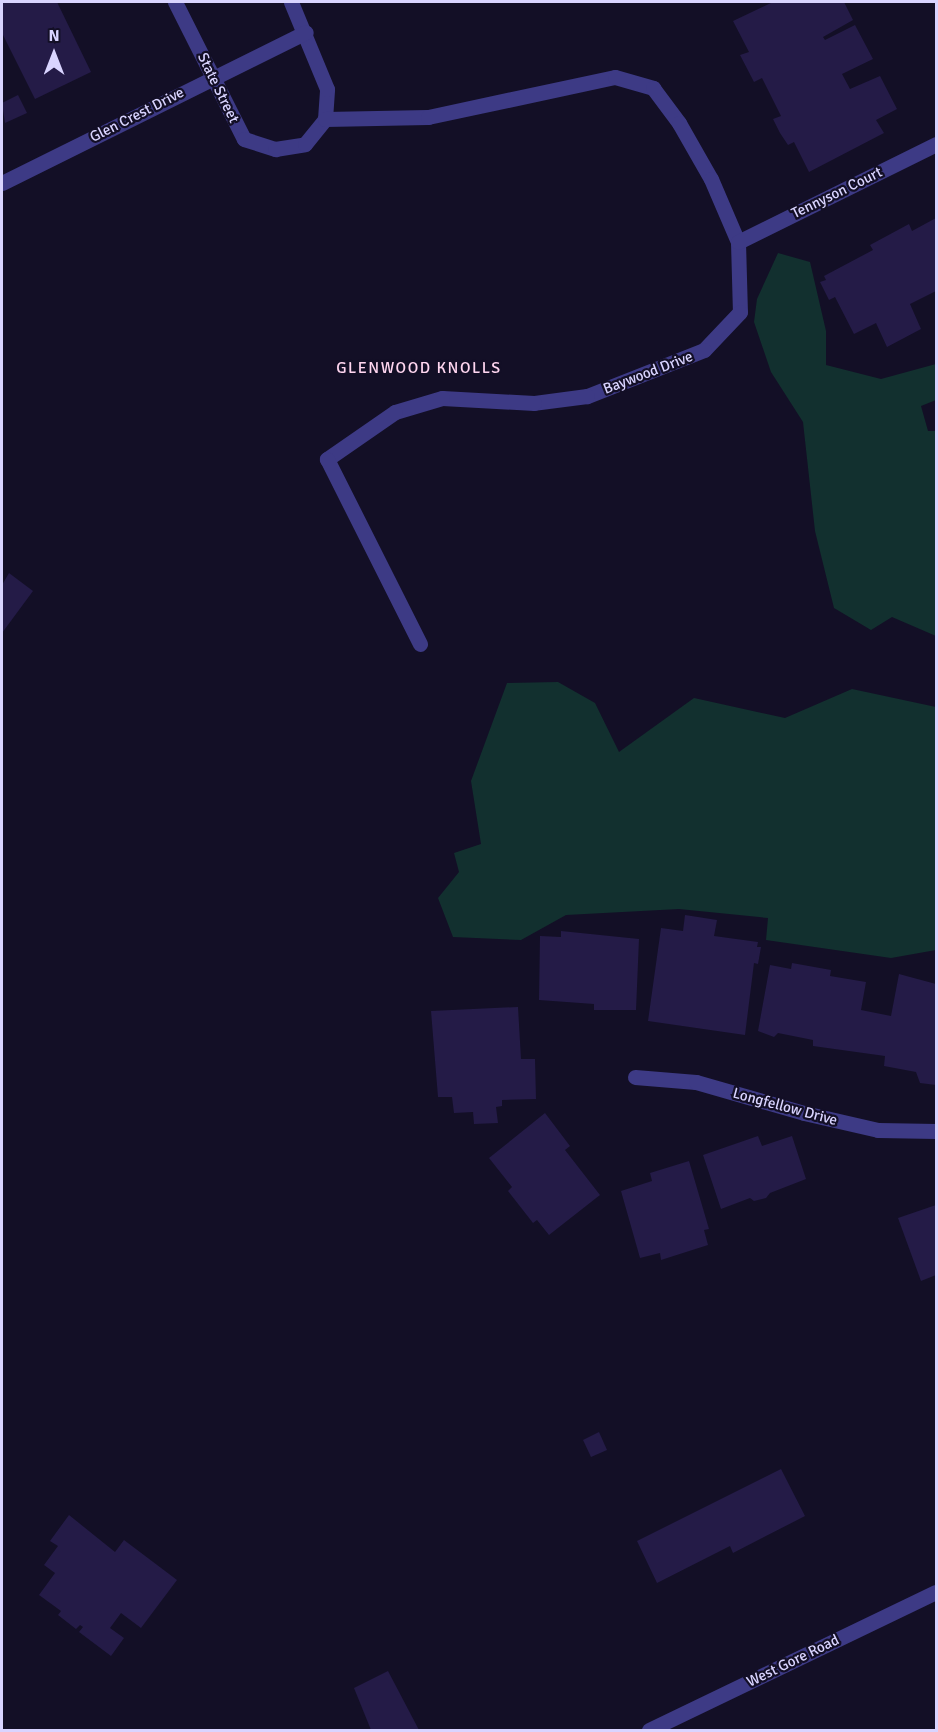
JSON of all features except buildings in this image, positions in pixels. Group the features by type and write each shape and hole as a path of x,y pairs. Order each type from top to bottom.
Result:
{"street":[{"name":"State Street","path":"175,2 244,139 275,149 305,144 325,119"},
{"path":"291,2 306,32 327,89 325,119"},
{"name":"Glen Crest Drive","path":"2,183 306,32"},
{"name":"Baywood Drive","path":"325,119 428,117 615,77 634,82 653,88 679,123 711,179 738,242 740,312 705,350 587,396 534,403 441,398 395,412 327,459 420,644"},
{"name":"Tennyson Court","path":"738,242 936,144"},
{"name":"Longfellow Drive","path":"635,1077 696,1082 878,1130 936,1131"},
{"name":"West Gore Road","path":"649,1731 936,1592"}],"green space":[{"path":"778,253 810,262 826,331 826,365 881,379 936,364 936,400 921,406 928,431 936,431 936,636 892,617 871,630 834,608 815,531 803,422 771,372 754,322 757,299"},
{"path":"558,682 595,703 619,752 694,698 785,718 852,689 936,707 936,950 891,958 766,940 768,918 679,909 566,915 521,940 453,937 438,898 459,872 454,853 481,844 471,781 507,683"}],"district":[{"name":"GLENWOOD KNOLLS","path":"419,368"}]}
